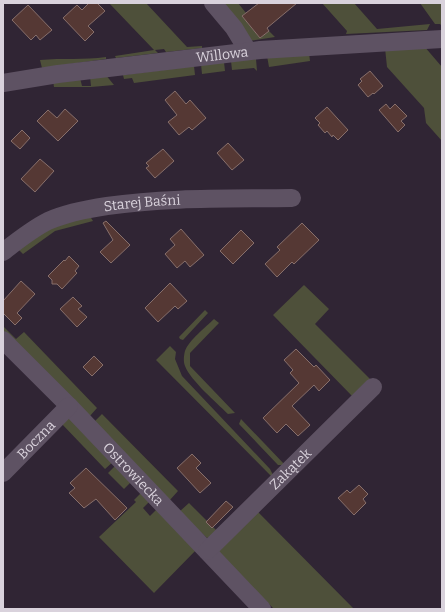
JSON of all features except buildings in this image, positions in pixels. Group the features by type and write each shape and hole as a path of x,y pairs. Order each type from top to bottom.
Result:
{"street":[{"path":"213,3 234,28 248,51"},
{"name":"Willowa","path":"3,83 51,75 248,51 298,46 442,39"},
{"name":"Starej Baśni","path":"3,252 47,222 94,208 156,200 292,198"},
{"name":"Ostrowiecka","path":"3,340 69,406 262,609"},
{"name":"Zakątek","path":"207,552 373,387"},
{"name":"Boczna","path":"3,473 69,406"}],"green space":[{"path":"109,3 146,3 187,47 202,46 202,48 166,52 164,49 155,50 158,53 116,58 115,56 154,50"},
{"path":"218,3 238,3 246,13 242,16 260,38 269,31 275,37 249,41"},
{"path":"322,3 354,3 377,29 430,24 427,30 346,34 347,31"},
{"path":"420,3 442,3 442,26 440,24 435,24"},
{"path":"424,46 442,67 442,141 426,123 424,108 387,67 385,48"},
{"path":"309,53 310,61 269,67 267,56"},
{"path":"106,57 106,59 42,68 40,60 90,58"},
{"path":"256,59 257,71 254,68 232,70 231,61"},
{"path":"224,62 225,71 202,74 201,64"},
{"path":"194,66 195,75 134,83 132,78 124,79 123,75"},
{"path":"105,74 114,85 91,87 54,87 53,81 80,78 82,86 91,86 90,76"},
{"path":"88,213 93,221 55,231 23,254 17,248 31,237"},
{"path":"304,285 329,309 315,324 371,380 353,397 273,315"},
{"path":"205,310 208,313 183,340 180,339 179,337"},
{"path":"214,319 219,323 190,353 190,366 235,413 228,414 198,385 184,364 184,354 187,347 194,338"},
{"path":"4,327 16,339 24,332 97,408 89,417 3,334"},
{"path":"170,346 176,352 175,359 182,376 270,469 273,475 219,532 207,538 179,512 189,503 216,530 271,476 156,360"},
{"path":"102,414 178,491 169,501 93,423"},
{"path":"68,415 115,460 105,469 60,422"},
{"path":"241,419 285,465 278,465 239,424"},
{"path":"118,463 132,481 124,489 108,473"},
{"path":"142,492 152,499 143,508 150,516 159,507 198,548 154,593 99,537 136,502 134,500"},
{"path":"258,512 354,609 274,609 216,551"}]}
